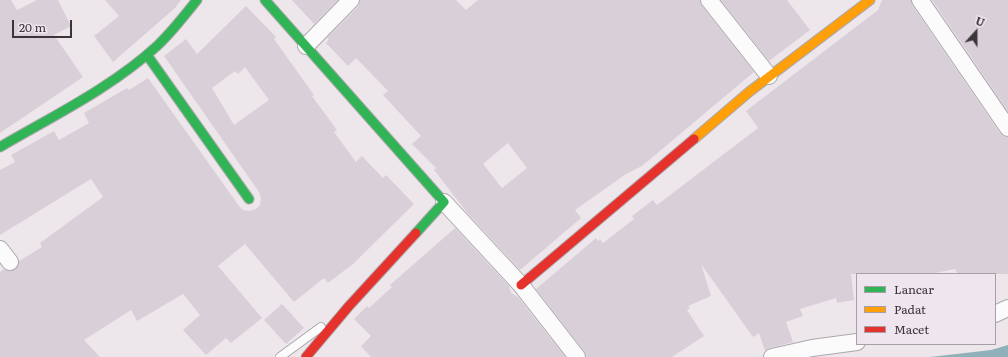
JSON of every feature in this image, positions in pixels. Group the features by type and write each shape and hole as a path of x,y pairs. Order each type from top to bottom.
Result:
{"main road":[{"path":"0,147 112,80 147,54 178,24 197,0"},
{"path":"265,0 444,202 349,306 306,357"},
{"path":"521,285 769,76 870,0"},
{"path":"147,54 249,199"}],"street":[{"path":"306,46 351,0"},
{"path":"709,0 769,76"},
{"path":"920,0 1008,128"},
{"path":"444,202 521,285 577,357"},
{"path":"0,249 10,262"},
{"path":"996,314 1008,308"},
{"path":"772,357 812,348 856,342"}],"lane":[{"path":"280,357 349,306"}],"water":[{"path":"1008,345 1008,357 930,357 991,350"}],"building":[{"path":"0,0 11,0 17,10 37,0 58,0 71,26 54,35 83,77 0,133"},
{"path":"105,0 181,0 175,8 113,62 94,36 119,16"},
{"path":"292,0 338,0 314,24"},
{"path":"360,0 456,0 466,10 478,0 700,0 702,6 754,72 642,166 626,174 575,210 581,218 520,270 469,215 434,170 436,168 412,144 421,136 383,95 388,91 356,58 348,66 326,43 329,39 327,38 358,7","holes":["508,143 527,168 502,188 483,164"]},
{"path":"721,0 787,0 810,30 769,61"},
{"path":"882,0 911,0 912,5 1000,133 1008,137 1008,274 957,273 955,269 935,273 851,274 854,300 837,303 836,298 800,309 803,316 786,322 793,342 770,348 765,351 759,333 753,337 701,264 711,296 688,306 690,308 687,310 704,336 672,357 586,357 584,351 536,289 596,238 598,241 600,239 603,243 634,219 632,216 653,200 657,205 758,128 746,111 878,10"},
{"path":"932,0 1008,0 1008,111"},
{"path":"246,6 276,37 274,39 314,95 312,96 337,130 334,132 356,162 362,156 383,178 386,175 414,204 353,264 328,283 324,278 294,302 245,244 218,266 262,318 231,343 226,338 206,355 183,330 200,315 183,294 137,321 131,310 84,340 100,357 0,357 0,272 4,269 11,271 15,270 19,261 42,247 40,243 103,197 91,179 0,235 0,170 15,162 11,155 54,131 59,140 89,123 84,113 127,88 129,90 148,78 239,206 243,210 250,211 256,209 260,205 261,198 259,192 164,56 186,39 197,54","holes":["245,67 269,100 234,125 212,88 235,71 238,74"]},
{"path":"455,228 509,286 511,293 518,297 565,357 371,357 361,346 371,336 354,319 367,306 369,308 392,287 390,285"},
{"path":"282,304 304,328 286,344 264,320"}],"traffic: fast":[{"path":"0,147 81,101 121,75 157,46 178,24 197,0"},
{"path":"265,0 444,202 416,233"},
{"path":"147,55 249,199"}],"traffic: slow":[{"path":"694,139 749,92 870,0"}],"traffic: jam":[{"path":"521,285 694,139"},
{"path":"306,357 349,306 416,233"}]}
